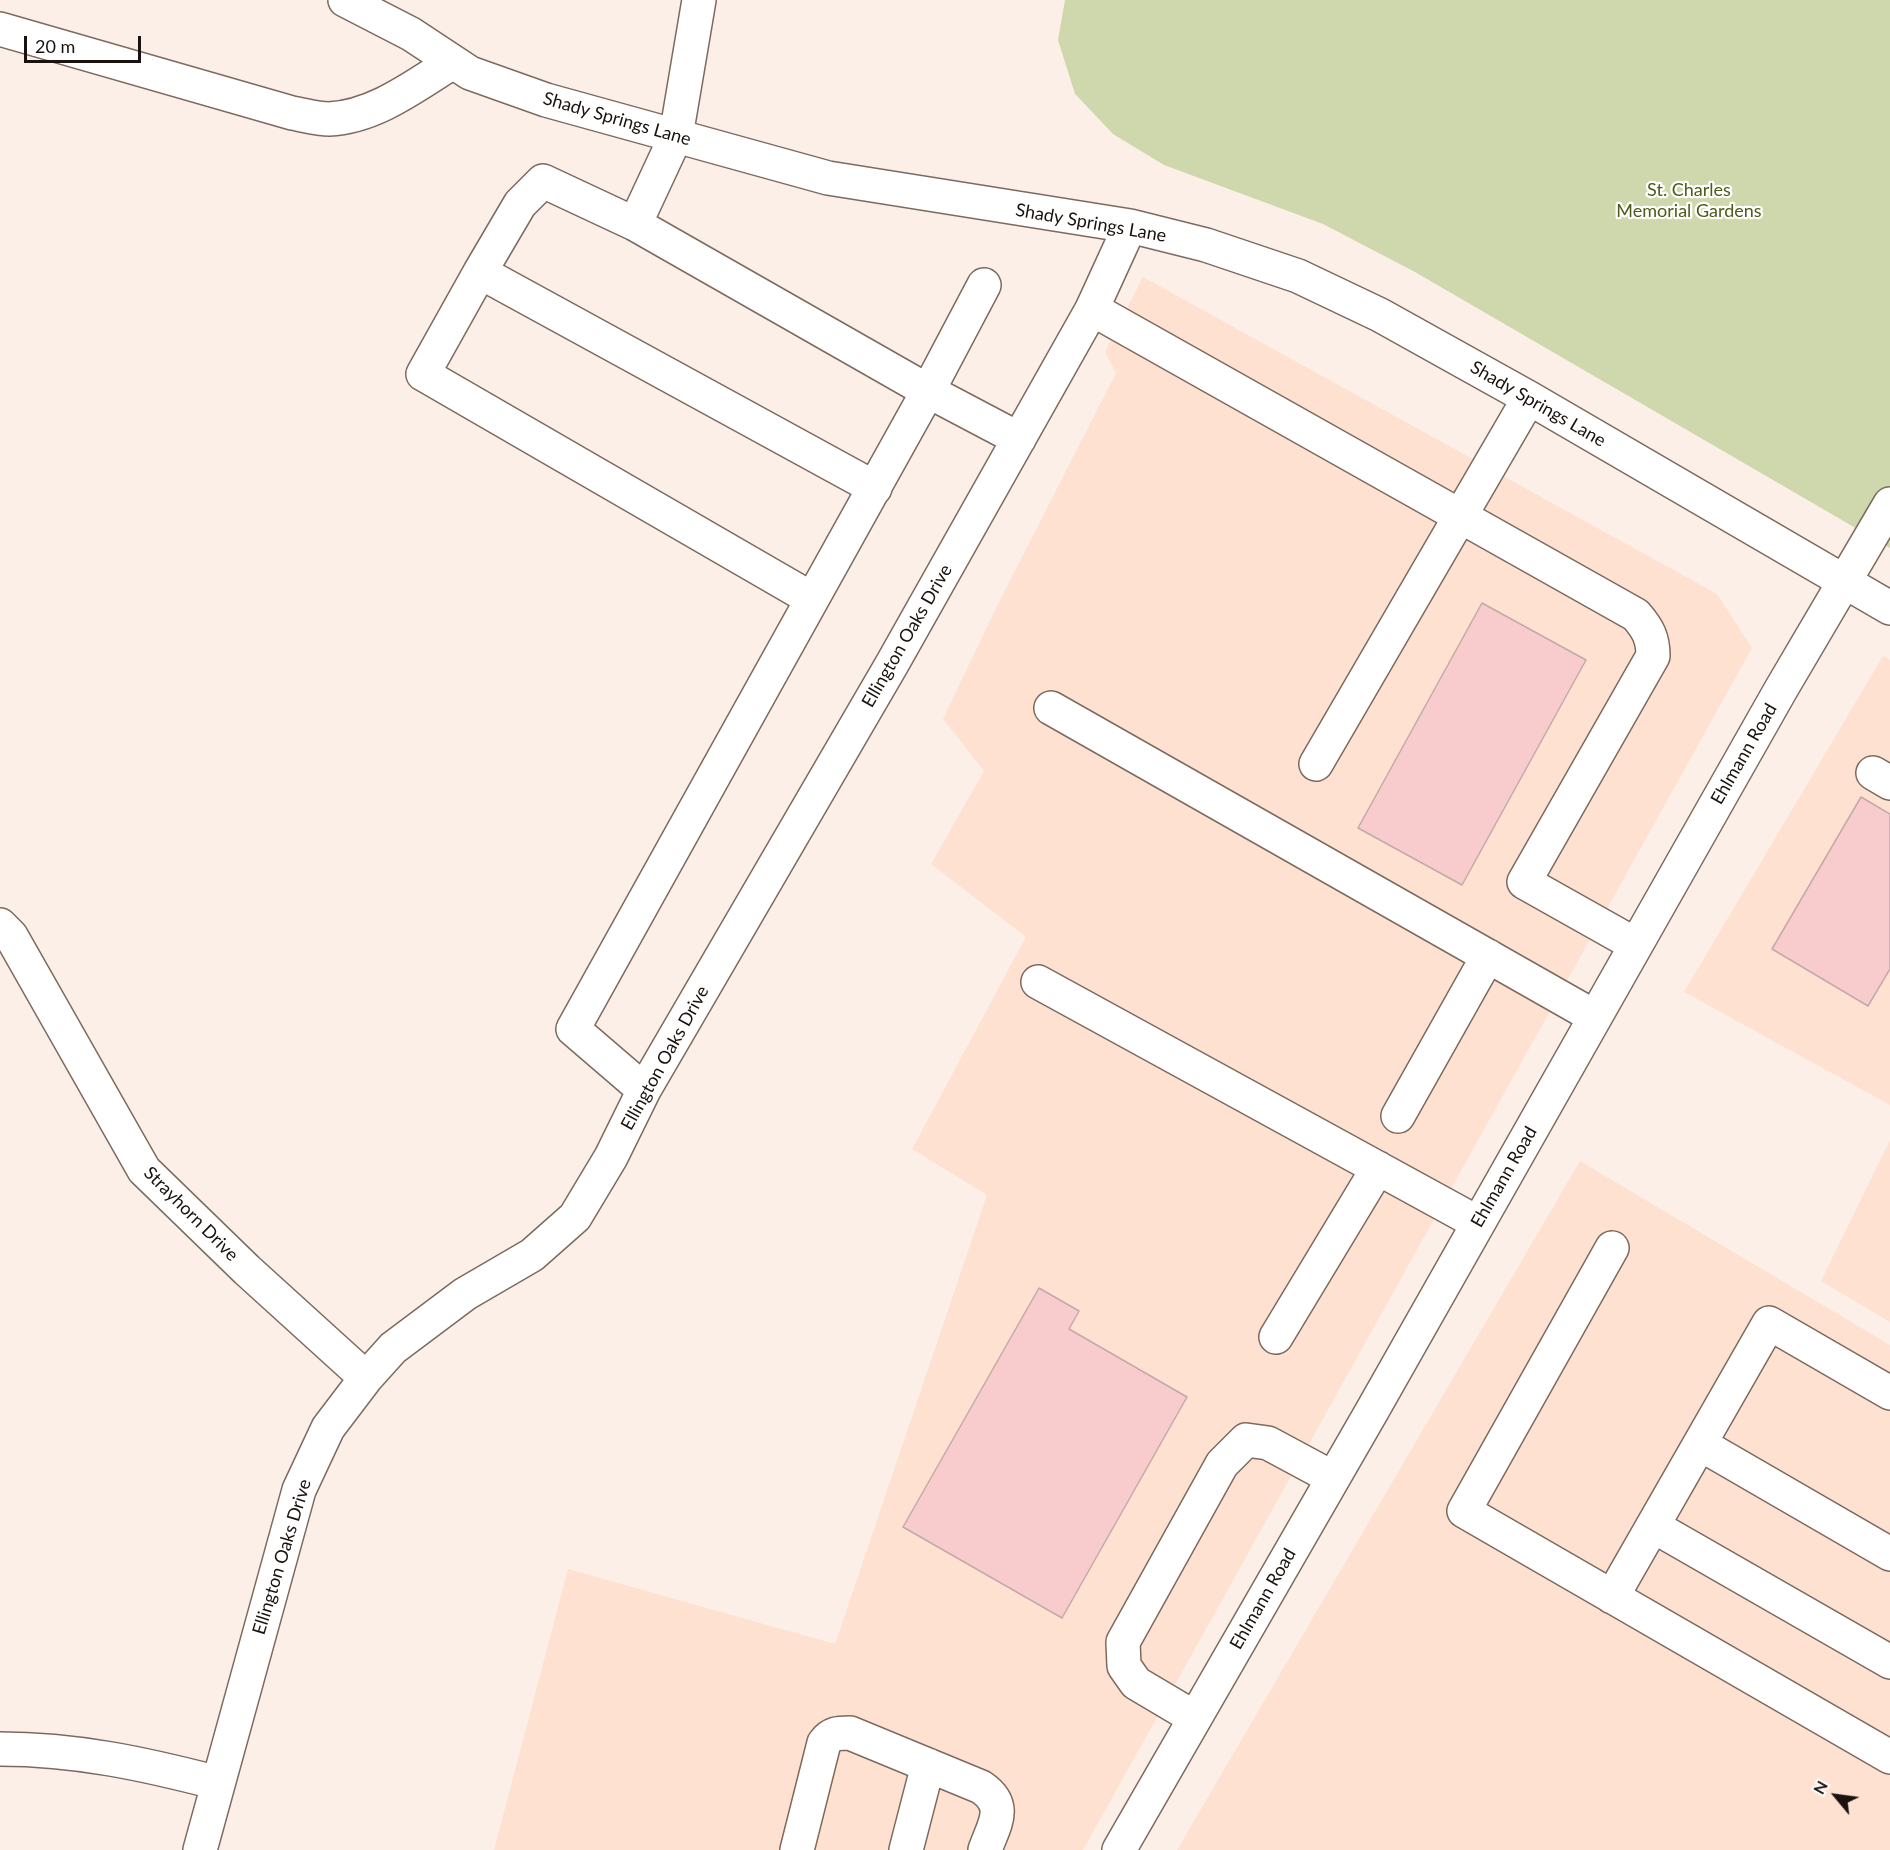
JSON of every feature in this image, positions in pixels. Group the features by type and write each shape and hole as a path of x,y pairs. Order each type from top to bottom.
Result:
{"street":[{"name":"Shady Springs Lane","path":"345,0 411,34 471,73 546,100 828,178 984,205 1130,226 1206,245 1298,276 1380,315 1529,398 1890,608"},
{"path":"635,224 676,136 699,0"},
{"path":"0,29 292,113 327,119 356,115 401,95 453,62"},
{"path":"812,599 423,374 519,204 543,181 635,224 928,391 1018,439"},
{"name":"Ellington Oaks Drive","path":"200,1850 299,1490 328,1428 366,1378 393,1348 465,1294 532,1255 574,1217 610,1157 644,1090 887,674 1092,309 1130,226"},
{"path":"480,272 875,488"},
{"path":"644,1090 573,1029 875,488 984,285"},
{"path":"1092,309 1636,615 1647,628 1653,641 1653,656 1524,882 1636,945"},
{"path":"1316,764 1529,398"},
{"name":"Ehlmann Road","path":"1119,1850 1843,582 1890,504"},
{"path":"1051,708 1595,1017"},
{"name":"Strayhorn Drive","path":"0,925 11,936 144,1170 247,1270 366,1378"},
{"path":"1398,1116 1488,956"},
{"path":"1038,982 1478,1223"},
{"path":"1276,1337 1378,1168"},
{"path":"1612,1248 1464,1511 1890,1757"},
{"path":"1612,1597 1770,1323 1890,1393"},
{"path":"1195,1718 1136,1683 1124,1666 1123,1642 1222,1464 1246,1440 1268,1443 1333,1478"},
{"path":"1700,1444 1890,1554"},
{"path":"1653,1527 1890,1662"},
{"path":"796,1850 824,1743 830,1735 850,1733 981,1787 992,1794 998,1804 998,1815 985,1850"},
{"path":"0,1749 96,1755 138,1762 218,1783"},
{"path":"906,1850 928,1765"}],"shaded area":[{"path":"1143,277 1717,594 1752,648 1083,1850 494,1850 568,1569 835,1644 987,1195 912,1149 1026,937 931,864 984,771 943,719 996,608 1116,373 1105,352"},
{"path":"1883,656 1890,660 1890,1105 1684,992"},
{"path":"1890,1140 1890,1322 1821,1281"},
{"path":"1580,1161 1890,1345 1890,1850 1177,1850"}],"green space":[{"name":"St. Charles Memorial Gardens","path":"1065,0 1890,0 1890,548 1415,272 1323,224 1164,165 1113,134 1075,94 1058,40"}],"building":[{"path":"1482,603 1586,660 1462,885 1358,828"},
{"path":"1861,797 1890,814 1890,969 1868,1006 1772,949"},
{"path":"1039,1288 1079,1311 1069,1329 1187,1397 1062,1618 903,1527"}]}
